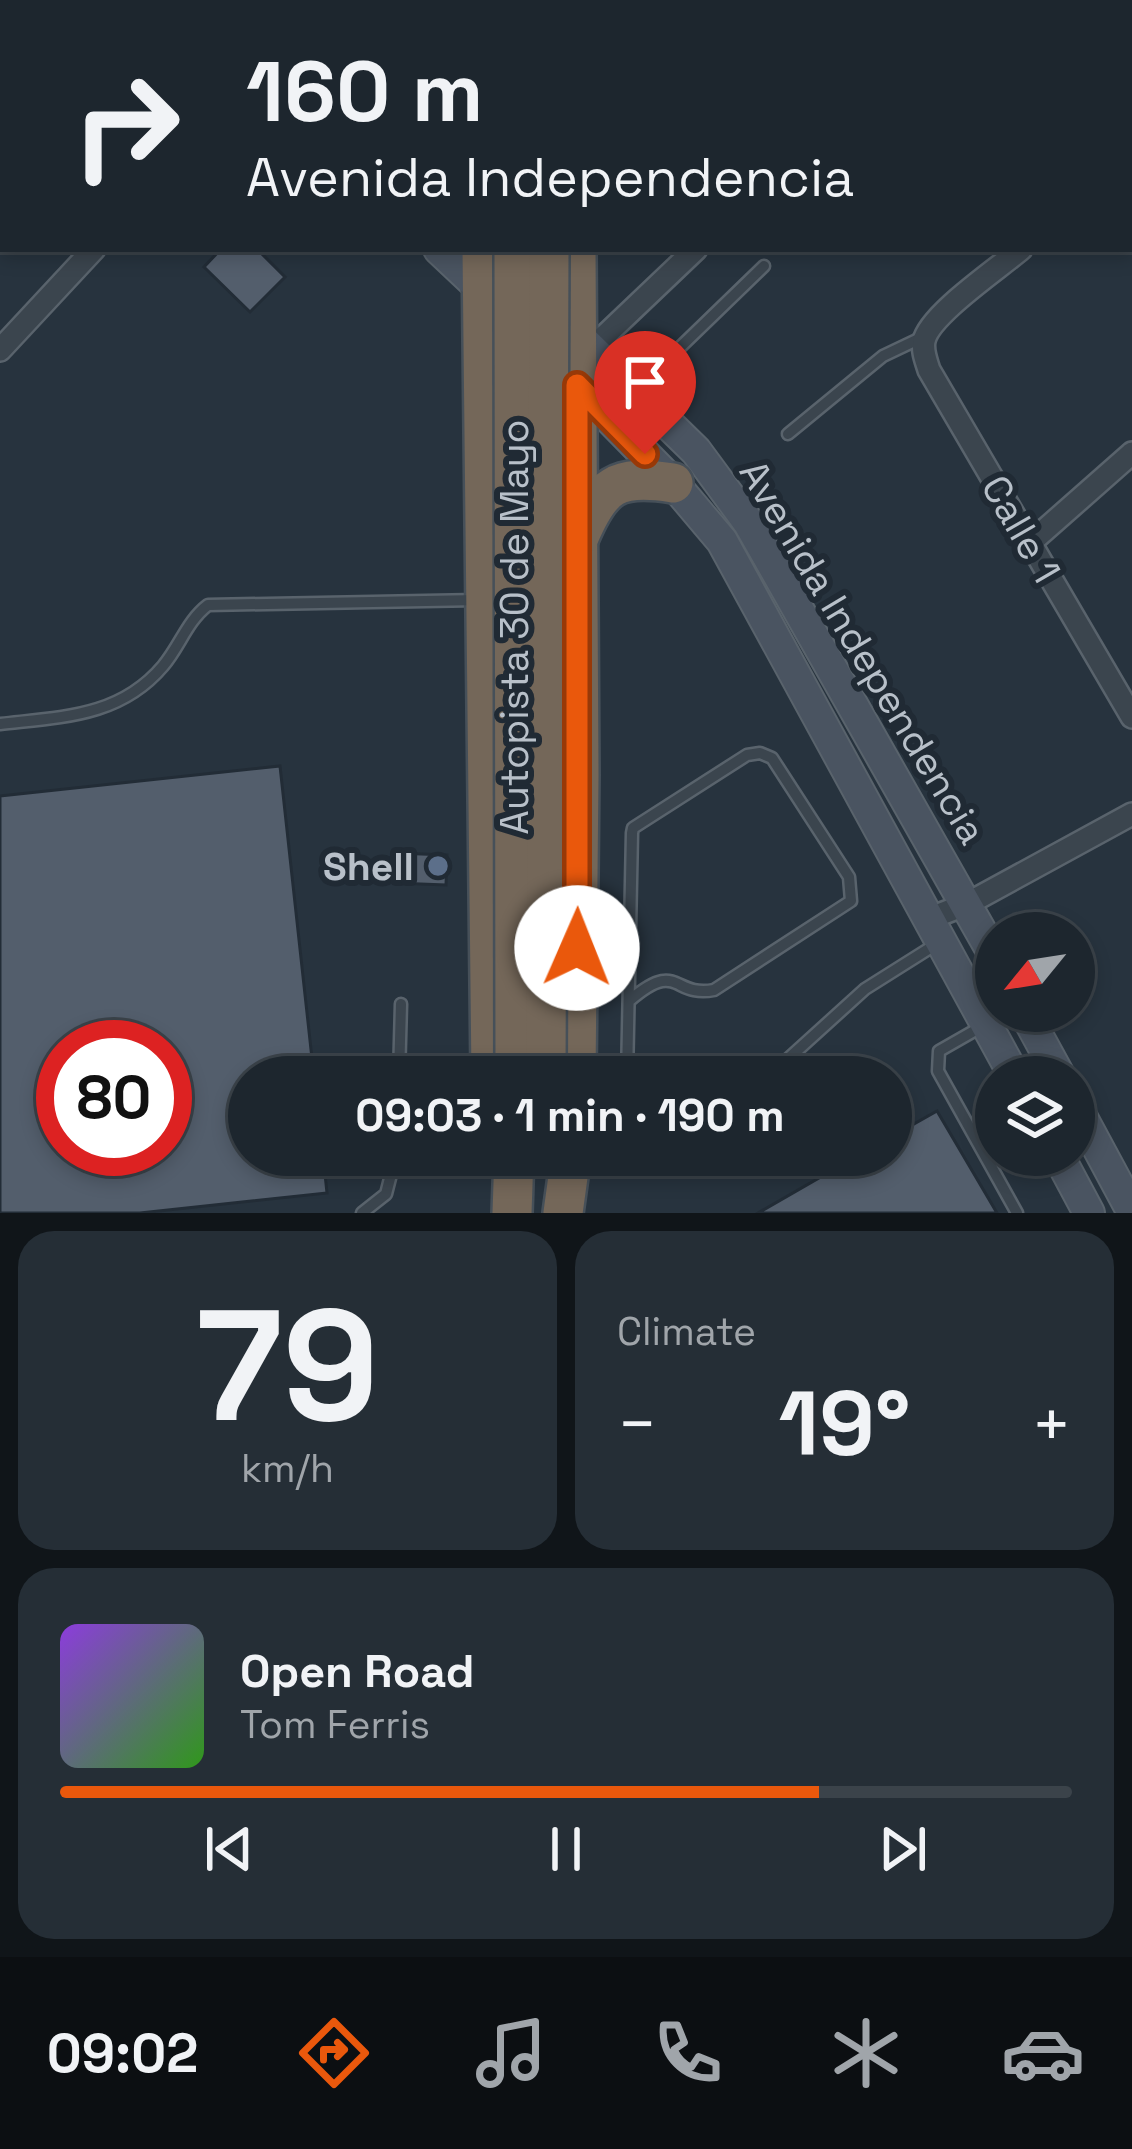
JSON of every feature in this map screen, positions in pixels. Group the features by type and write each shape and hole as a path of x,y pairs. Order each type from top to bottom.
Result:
{"highway":[{"path":"486,252 482,289 490,1056"},
{"name":"Autopista 30 de Mayo","path":"514,252 515,1056"},
{"name":"Autopista 30 de Mayo","path":"546,1056 549,252"},
{"path":"576,252 581,356 576,1056"},
{"path":"577,542 595,501 618,483 640,478 673,483"},
{"path":"491,1176 492,1213"},
{"path":"512,1213 513,1176"},
{"path":"545,1176 545,1213"},
{"path":"562,1213 568,1176"}],"street":[{"path":"0,350 91,252"},
{"name":"Avenida Independencia","path":"442,252 482,289 635,391 696,451 749,523 975,919"},
{"name":"Avenida Independencia","path":"489,252 581,356 731,556 975,1003"},
{"path":"581,356 693,252"},
{"path":"925,336 1017,252"},
{"name":"Calle 1","path":"925,336 929,370 1132,717"},
{"path":"1030,543 1132,453"},
{"path":"934,930 967,904 1132,814"},
{"path":"1095,1142 1132,1211"},
{"path":"1069,1176 1089,1213"}],"lane":[{"path":"635,391 764,266"},
{"path":"788,434 883,356 925,336"},
{"path":"0,724 90,714 128,698 164,665 196,615 208,605 578,598"},
{"path":"627,1056 628,1001 633,828 735,761 753,753 772,758 849,877 851,901 714,990 702,993 662,979 628,1001"},
{"path":"791,1056 934,930"},
{"path":"399,1056 400,1004"},
{"path":"975,1030 939,1052 937,1064 941,1081 1017,1213"},
{"path":"362,1213 386,1194 391,1176"}],"building":[{"path":"218,252 260,252 285,277 250,312 204,267"},
{"path":"280,766 312,1056 228,1056 228,1176 325,1176 327,1193 140,1213 0,1213 0,796"},
{"path":"396,853 447,855 446,885 395,883"},
{"path":"937,1111 997,1213 758,1213 822,1176 912,1176 912,1125"}],"place":[{"name":"Shell","path":"438,866"}],"route":[{"path":"577,948 577,385 645,454"}]}
